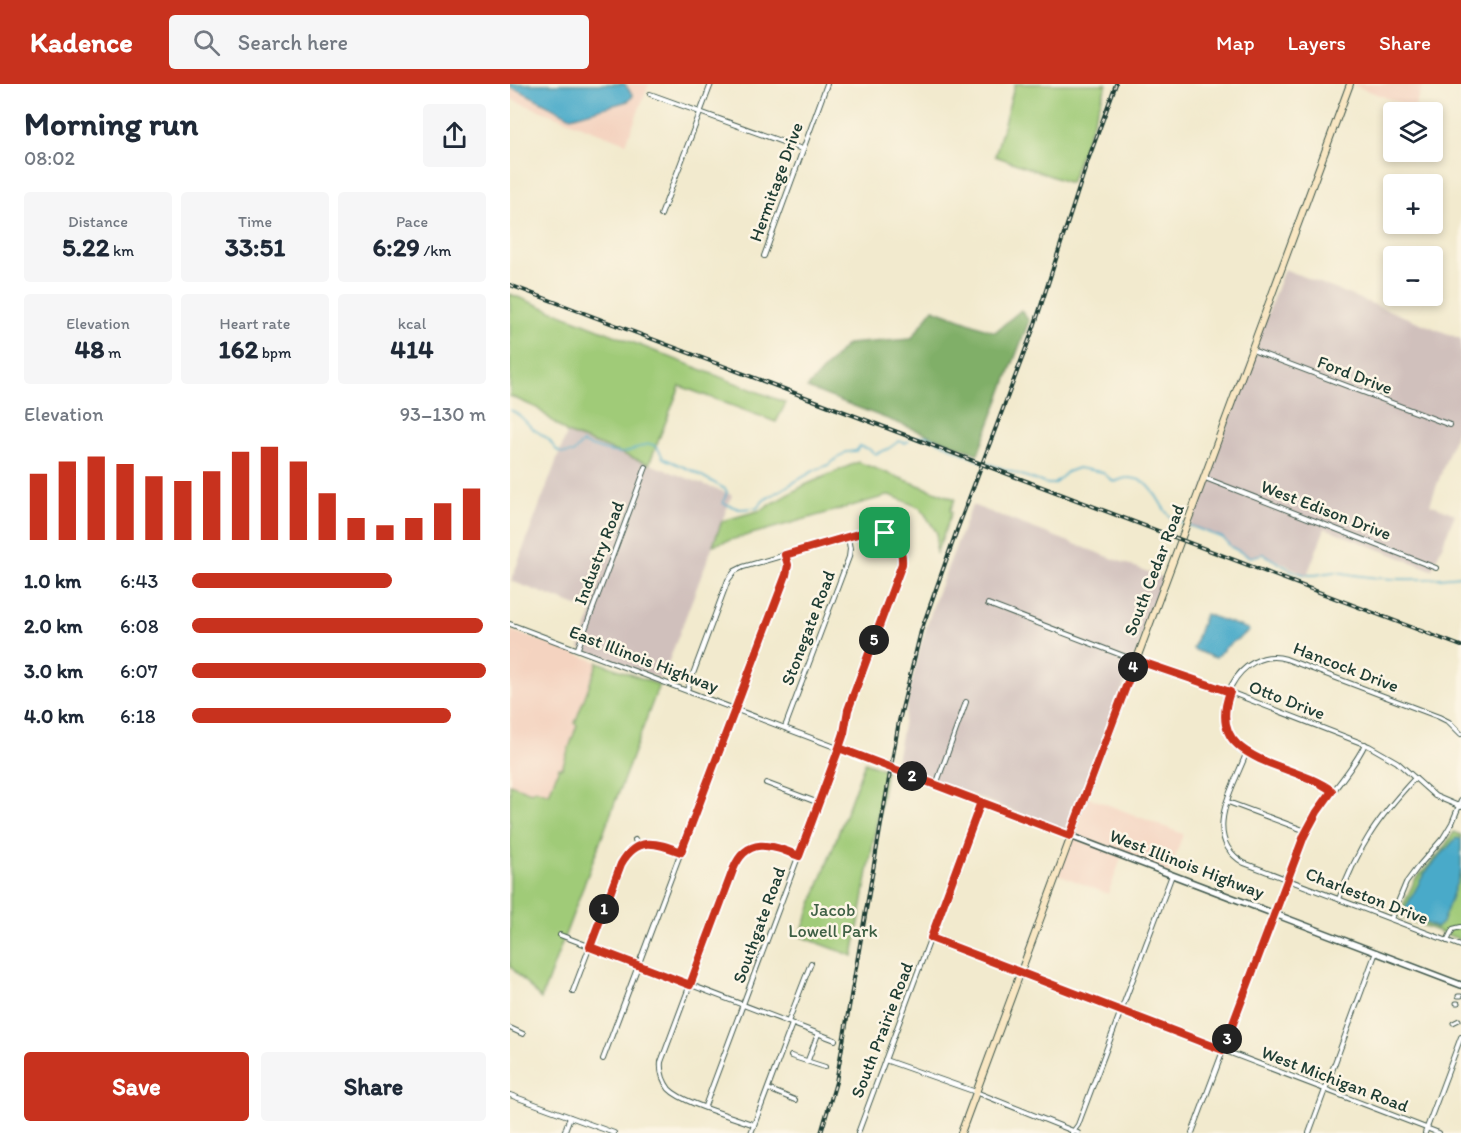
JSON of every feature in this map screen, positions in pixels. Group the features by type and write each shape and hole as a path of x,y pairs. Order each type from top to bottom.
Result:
{"main road":[{"name":"South Cedar Road","path":"961,1133 1350,84"}],"street":[{"path":"661,215 711,84"},
{"name":"Hermitage Drive","path":"764,256 827,84"},
{"path":"650,94 802,149"},
{"name":"Ford Drive","path":"1252,350 1450,425"},
{"name":"Industry Road","path":"578,648 646,467"},
{"name":"West Edison Drive","path":"1205,478 1436,568"},
{"name":"Southgate Road","path":"705,1106 839,748 848,710 901,567 903,558 900,548 892,537 879,531 868,531 848,537"},
{"path":"687,690 728,580 735,571 742,567 848,537"},
{"name":"Stonegate Road","path":"785,727 849,557 848,537"},
{"path":"603,1059 786,575 788,565 785,555"},
{"name":"Otto Drive","path":"988,604 1365,744 1391,757 1435,796 1460,806"},
{"name":"East Illinois Highway","path":"510,624 1070,836"},
{"name":"Hancock Drive","path":"1230,692 1236,677 1248,664 1264,657 1280,657 1439,717 1461,734"},
{"path":"1230,692 1224,708 1226,727 1232,741 1246,754 1317,781 1332,791"},
{"path":"936,785 966,702"},
{"path":"1192,1133 1306,831 1332,791 1352,768 1365,744"},
{"name":"Charleston Drive","path":"1246,754 1222,817 1221,828 1224,842 1242,862 1461,946"},
{"path":"1339,899 1350,868 1365,840 1415,778"},
{"path":"766,783 819,803"},
{"path":"1391,919 1406,884 1443,838 1461,801"},
{"name":"South Prairie Road","path":"858,1133 981,802"},
{"path":"1228,802 1306,831"},
{"name":"West Illinois Highway","path":"1070,836 1461,985"},
{"path":"635,840 638,846"},
{"path":"573,991 627,853 638,846 649,843 660,844 681,852"},
{"path":"754,1125 674,1093 667,1086 661,1073 662,1058 740,856 752,847 768,845 799,856"},
{"path":"885,1060 976,1092 1074,1132 1172,874"},
{"path":"1447,941 1453,929 1461,927"},
{"path":"560,935 835,1040"},
{"name":"West Michigan Road","path":"931,938 1324,1089 1426,1131 1439,1133"},
{"path":"1309,1133 1376,952"},
{"path":"751,1133 811,963"},
{"path":"1453,1023 1459,1020"},
{"path":"510,1028 523,1034"},
{"path":"808,1060 818,1034"},
{"path":"1426,1131 1461,1037"},
{"path":"792,1056 825,1067"},
{"path":"768,1089 795,1100"},
{"path":"510,1095 614,1133"},
{"path":"564,1133 570,1117"}],"shaded area":[{"path":"510,84 649,84 626,143 510,99"},
{"path":"1350,84 1423,84 1416,102 1398,102"},
{"path":"1284,269 1461,339 1461,419 1430,504 1455,514 1432,570 1325,528 1307,575 1263,554 1248,556 1231,547 1223,538 1190,526"},
{"path":"567,433 732,495 662,679 579,648 593,612 511,581"},
{"path":"972,505 1164,578 1069,833 895,765 922,641 936,597"},
{"path":"510,630 598,662 575,723 577,724 562,768 559,767 549,794 535,789 531,792 510,784"},
{"path":"1083,795 1183,834 1169,874 1122,856 1108,894 1055,873"}],"green space":[{"path":"1015,84 1107,84 1070,183 995,156"},
{"path":"510,294 786,403 776,422 680,386 649,464 567,433 537,408 510,396"},
{"path":"933,309 995,332 1021,310 1029,321 978,454 807,388 847,344 911,339"},
{"path":"858,462 955,499 936,554 937,533 921,508 890,495 713,545 722,521 761,510 805,485"},
{"path":"598,662 659,685 541,999 510,966 510,784 531,792 535,789 549,794 559,767 562,768 577,725 575,723"},
{"name":"Jacob Lowell Park","path":"865,762 886,770 853,956 800,936"},
{"path":"1454,832 1461,835 1461,940 1398,916 1415,880 1443,849"}],"water":[{"path":"510,84 625,84 633,96 628,101 571,117 521,91 510,88"},
{"path":"1205,614 1249,631 1216,657 1212,657 1193,649"},
{"path":"1456,838 1461,839 1461,871 1442,923 1436,928 1407,914 1406,907 1424,874"}],"waterway":[{"path":"510,410 547,438 555,449 566,454 573,453 582,443 605,451 620,453 644,445 654,445 663,458 725,489 727,492 723,503 739,509 757,508 764,500 815,470 828,465 846,452 856,451 860,446 875,454 899,441 905,443 909,441"},
{"path":"916,437 927,436 978,460 1047,484 1054,484 1067,472 1078,468 1102,472 1114,482 1125,478 1138,480 1147,484 1168,515 1184,523"},
{"path":"1188,525 1223,538 1231,547 1250,557 1263,554 1303,574 1337,572 1399,579 1461,576"}],"railway":[{"path":"821,1133 836,1082 899,721 921,631 1034,327 1088,160 1116,84"},
{"path":"510,285 1461,646"}],"route":[{"path":"885,533 868,531 785,555 788,565 786,575 681,852 660,844 649,843 638,846 627,853 590,947 690,985 740,856 759,845 776,847 799,856 839,748 981,802 931,938 1223,1050 1306,831 1332,791 1324,784 1246,754 1235,744 1228,734 1224,719 1224,708 1230,692 1136,660 1070,836 1045,826 981,802 936,785 890,768 839,748 843,739 848,710 902,564 902,552 899,546 892,537 885,533"}]}
